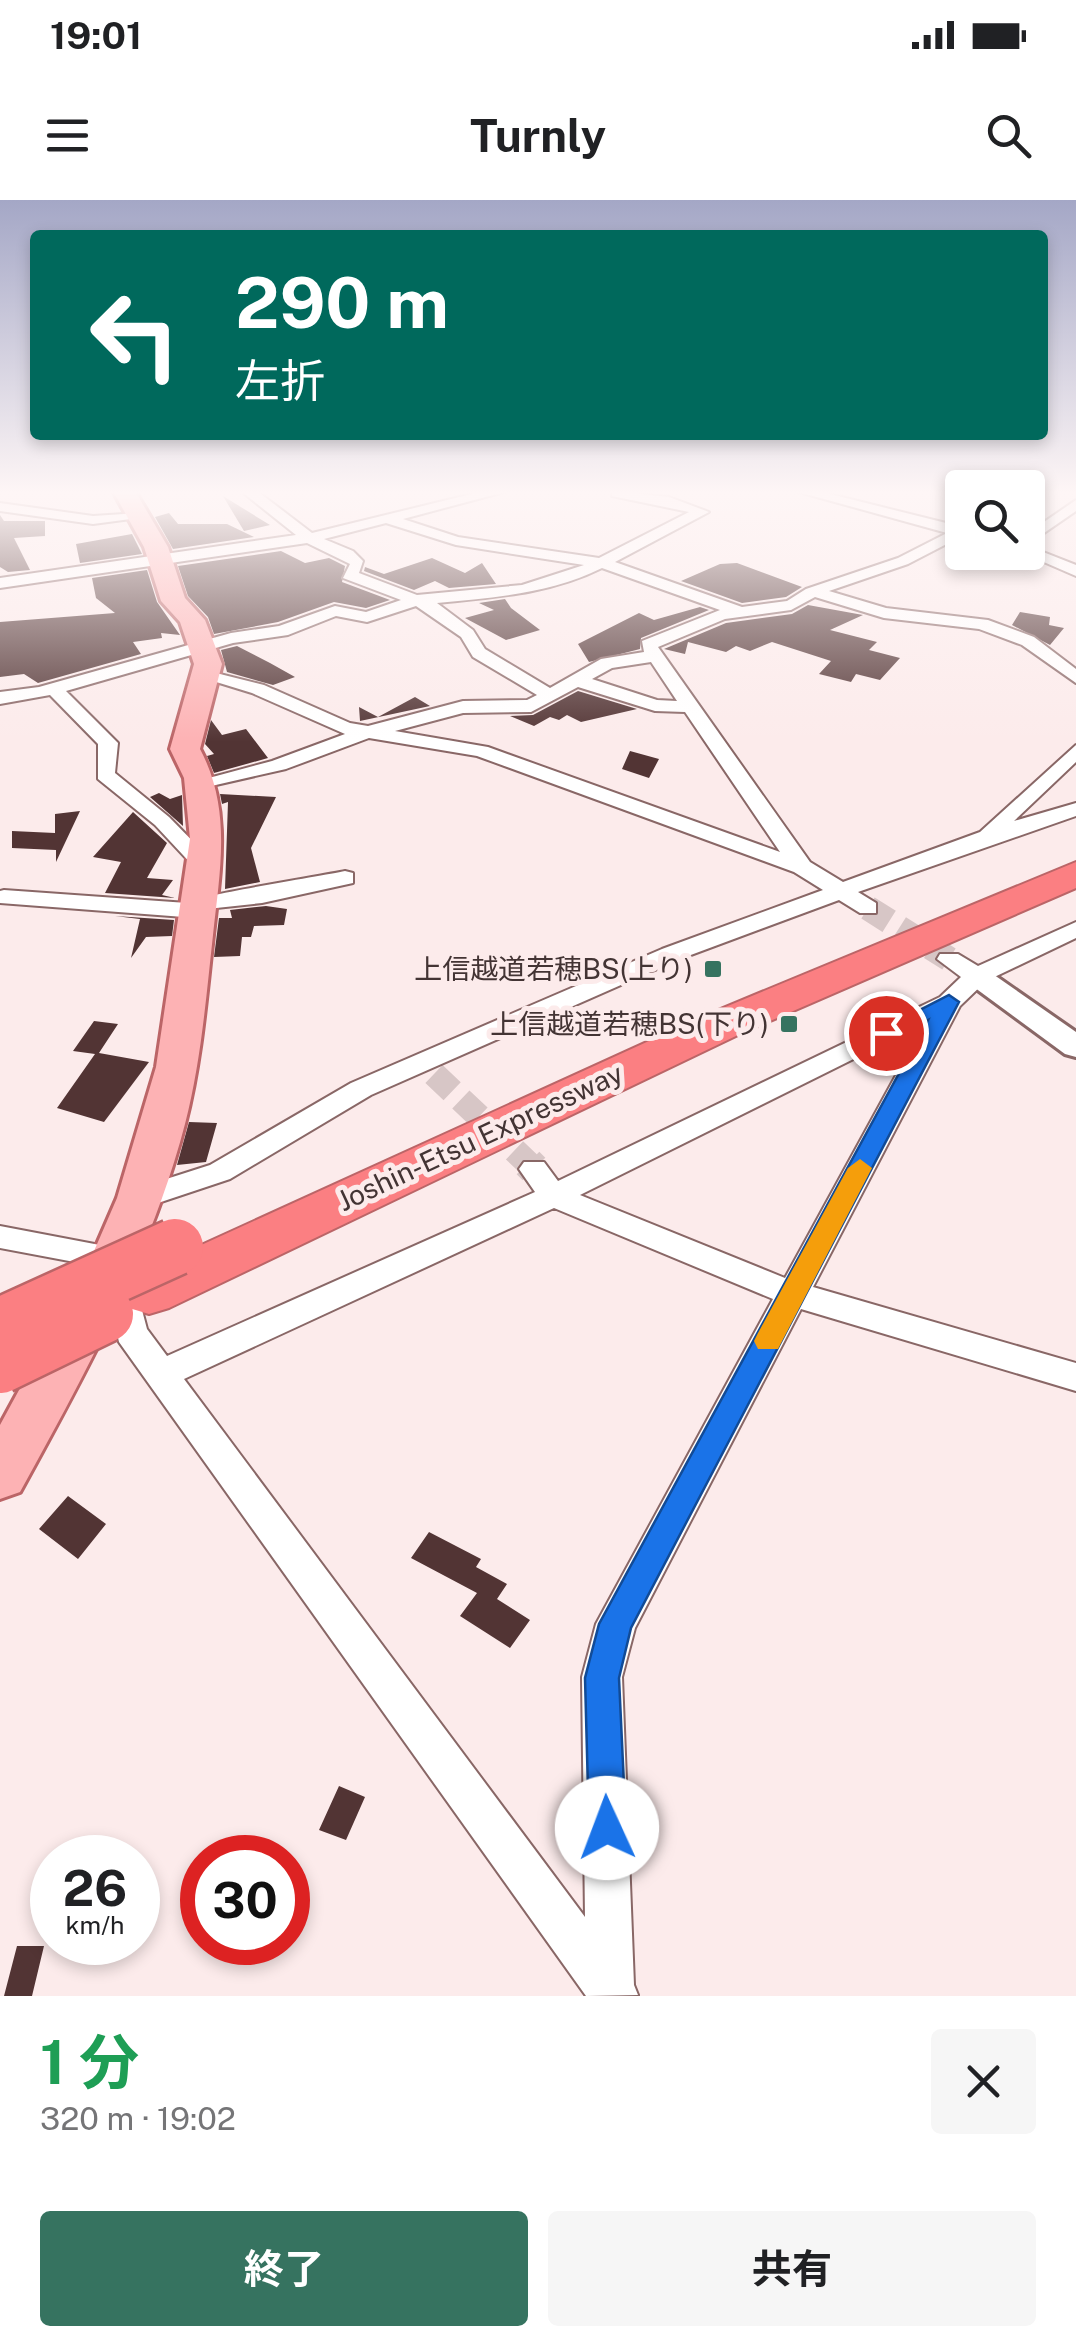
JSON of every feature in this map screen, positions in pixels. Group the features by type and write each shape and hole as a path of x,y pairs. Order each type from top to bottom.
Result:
{"highway":[{"name":"Joshin-Etsu Expressway","path":"0,1340 595,1052 1076,851"},
{"name":"Joshin-Etsu Expressway","path":"146,1266 1076,874"}],"main road":[{"path":"0,1475 50,1388 146,1266 140,1198 177,1067 207,840 201,786 185,749 204,660 192,620 173,601 166,575"}],"street":[{"path":"0,584 68,575"},
{"path":"349,575 418,600 467,634 479,654 549,695"},
{"path":"0,698 204,660 335,611 366,617 418,600 522,590 570,575"},
{"path":"636,575 741,612"},
{"path":"802,867 648,645 721,615 791,605 812,592 861,575"},
{"path":"812,592 884,613 982,624 1028,642 1076,678"},
{"path":"201,786 352,741 364,733 463,707 531,706 606,663 654,656"},
{"path":"204,660 364,733 481,751 802,867 868,908"},
{"path":"576,680 655,705 690,707"},
{"path":"53,688 108,743 104,776 162,821 204,864"},
{"path":"986,837 1076,752"},
{"path":"140,1198 220,1172 361,1089 429,1070 670,954 986,837 1076,810"},
{"path":"4,897 198,907 345,878"},
{"path":"612,1993 602,1678 616,1624 949,1002 963,968 1076,929"},
{"path":"963,968 1076,1047"},
{"path":"162,1374 553,1196 949,1002"},
{"path":"534,1169 553,1196 793,1294 1076,1377"},
{"path":"4,1242 146,1266 131,1333 612,1993"}],"building":[{"path":"149,575 157,602 180,635 161,633 162,638 133,642 141,654 38,683 24,674 0,677 0,622 115,613 96,598 92,578"},
{"path":"181,575 343,575 342,582 390,600 366,608 334,602 278,622 214,634 208,617 188,596"},
{"path":"374,575 490,575 496,584 449,588 435,581 414,590"},
{"path":"695,575 769,575 802,587 786,597 742,603 681,581"},
{"path":"505,599 540,630 506,640 465,618 494,610 479,603"},
{"path":"808,605 863,615 830,630 877,642 869,650 900,658 880,680 856,674 851,682 819,674 831,661 772,642 750,651 736,646 726,652 688,642 685,654 664,649 726,623 792,614"},
{"path":"700,607 709,610 641,638 640,649 589,662 578,644 639,613 654,620"},
{"path":"1020,612 1050,617 1049,625 1064,628 1050,645 1012,625"},
{"path":"237,646 295,677 273,685 227,672 221,650"},
{"path":"578,691 637,709 581,722 567,715 559,720 550,717 534,726 510,716 533,715"},
{"path":"415,697 430,706 360,721 359,707 378,717"},
{"path":"211,720 222,735 246,729 268,758 214,773 207,756 214,754 205,744"},
{"path":"630,751 659,759 649,778 622,769"},
{"path":"159,793 170,799 182,795 183,826 150,797"},
{"path":"220,794 276,797 251,848 260,882 225,889 228,802 222,804"},
{"path":"80,811 56,862 56,850 12,848 12,831 55,833 55,814"},
{"path":"133,812 167,843 147,878 173,880 162,895 175,898 105,893 121,862 93,857"},
{"path":"266,906 287,909 284,925 254,926 251,937 242,937 240,956 214,957 219,918 232,918 230,910"},
{"path":"115,916 174,920 172,936 146,937 131,958 140,919"},
{"path":"94,1021 118,1024 99,1053 149,1062 104,1122 57,1108 95,1054 73,1051"},
{"path":"189,1122 217,1123 206,1162 177,1165"},
{"path":"68,1496 106,1524 78,1559 39,1529"},
{"path":"429,1532 481,1559 476,1567 507,1584 497,1599 530,1620 510,1648 460,1616 477,1593 411,1558"},
{"path":"339,1786 365,1797 346,1840 319,1830"},
{"path":"17,1946 30,1946 30,1965 39,1965 32,1996 4,1996"}],"tunnel":[{"path":"868,908 949,959"},
{"path":"434,1074 531,1166"},
{"path":"528,1163 531,1166"},
{"path":"531,1166 534,1169"}],"slow traffic":[{"path":"768,1341 860,1168"}],"place":[{"name":"上信越道若穂BS(上り)","path":"713,969"},
{"name":"上信越道若穂BS(下り)","path":"789,1024"}],"route":[{"path":"607,1828 602,1678 616,1624 949,1002 886,1033"}]}
